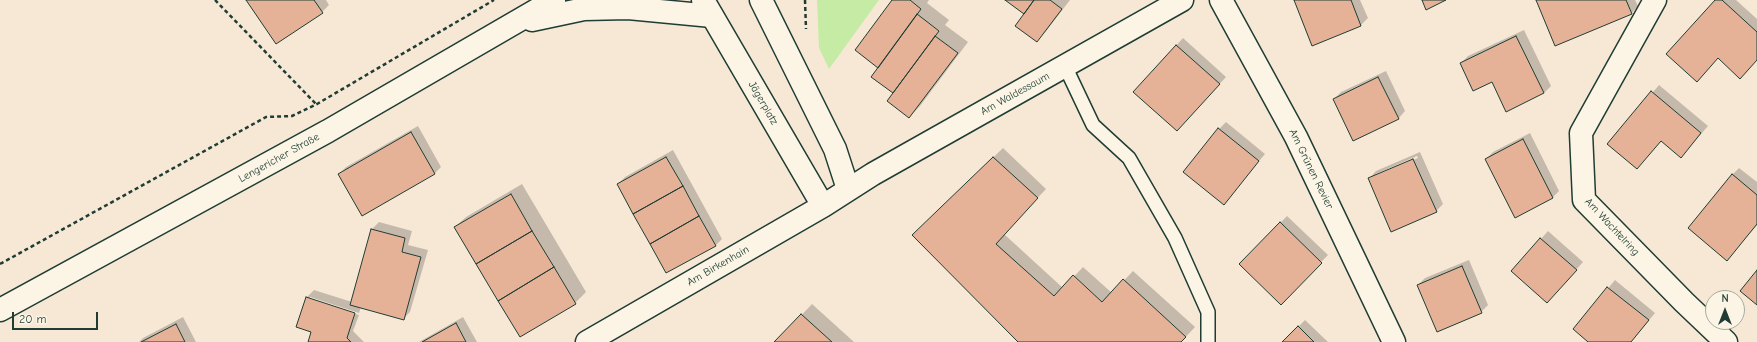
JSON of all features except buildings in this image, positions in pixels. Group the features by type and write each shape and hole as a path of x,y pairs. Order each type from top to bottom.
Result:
{"street":[{"name":"Lengericher Straße","path":"0,310 328,131 554,0"},
{"path":"761,0 835,149 848,189"},
{"name":"Am Waldessaum","path":"848,189 1182,0"},
{"name":"Am Grünen Revier","path":"1221,0 1296,137 1394,342"},
{"name":"Am Wachtelring","path":"1655,0 1581,133 1584,200 1684,302 1726,342"},
{"path":"513,24 591,9 708,8"},
{"name":"Jägerplatz","path":"708,8 823,206"},
{"name":"Am Birkenhain","path":"587,342 823,206 848,189"}],"lane":[{"path":"1065,66 1093,125 1129,158 1175,238 1208,312 1208,342"}],"path":[{"path":"214,0 317,104"},
{"path":"0,264 266,117 292,116 317,104 494,0"}],"green space":[{"path":"817,0 879,0 829,69 819,48"}]}
